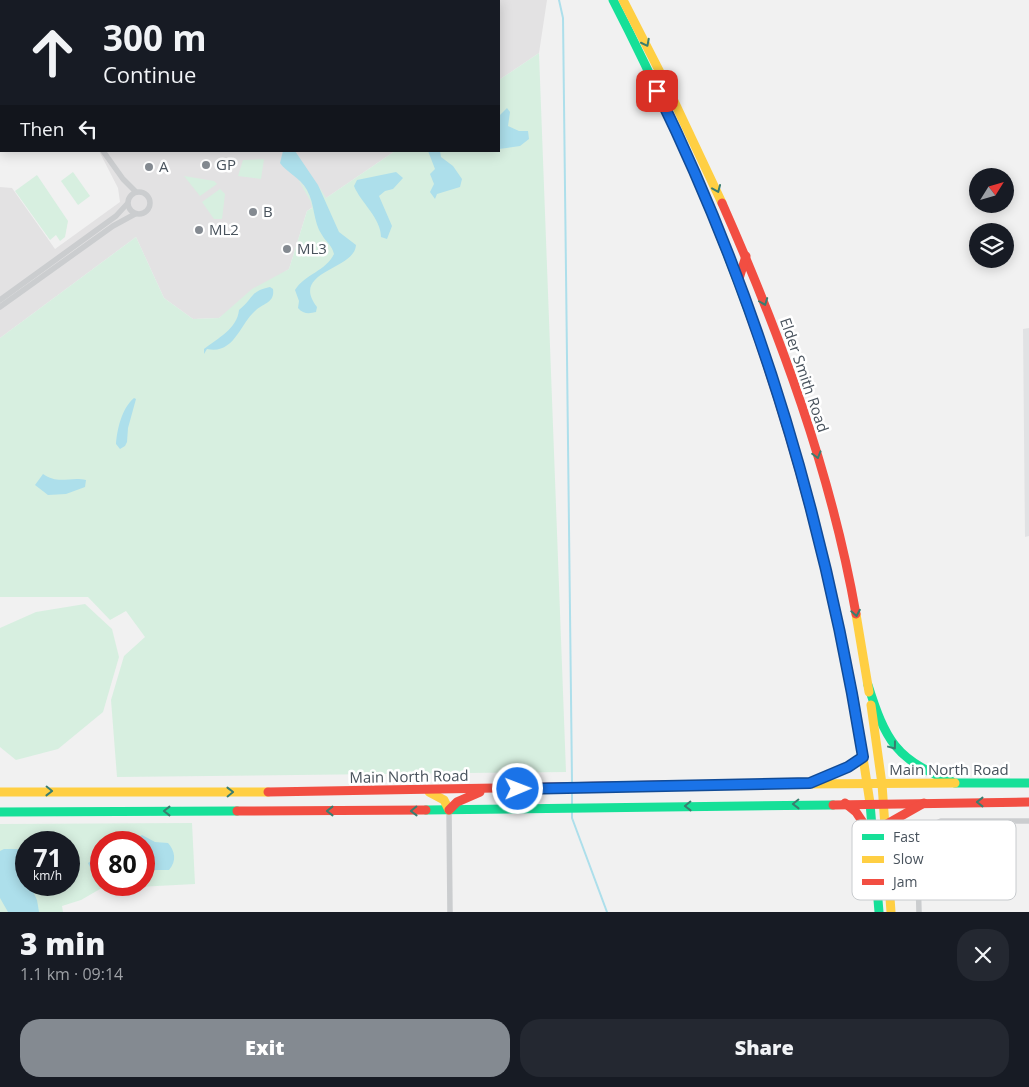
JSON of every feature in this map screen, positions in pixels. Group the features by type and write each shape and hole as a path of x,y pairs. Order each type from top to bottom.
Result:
{"main road":[{"name":"Elder Smith Road","path":"612,0 688,156 724,244 763,352 796,456 840,629 868,784 872,820"},
{"name":"Elder Smith Road","path":"623,0 692,134 746,256 788,363 817,454 853,594 868,685 886,820"},
{"path":"724,244 746,256 738,282"},
{"path":"868,685 886,736 901,756 929,774 961,784"},
{"path":"810,783 848,767 863,757"},
{"name":"Main North Road","path":"0,792 486,790 810,783 1029,783"},
{"path":"426,790 444,800 449,810"},
{"path":"449,810 462,799 486,790"},
{"path":"0,812 572,809 845,803 1029,802"},
{"path":"845,803 856,812 861,820"},
{"path":"893,820 924,803"},
{"path":"879,909 891,909"}],"street":[{"path":"0,308 113,226 136,214 146,212 150,205 148,196 136,192 123,179 104,152"},
{"path":"0,300 116,216 127,204 129,197 123,179"},
{"path":"129,197 136,192"},
{"path":"127,204 130,210 136,214"},
{"path":"449,810 450,912"},
{"path":"1016,821 1029,821"}],"shaded area":[{"path":"500,0 547,0 539,53 500,79"},
{"path":"100,152 394,152 307,211 289,269 219,318 193,319 164,298 136,237 0,338 0,187 12,188 55,249 120,202 118,188"},
{"path":"1029,328 1029,536 1025,537 1023,329"}],"green space":[{"path":"539,53 566,772 117,777 111,700 124,656 145,637 126,611 110,620 88,597 0,597 0,338 136,237 164,298 193,319 219,318 252,289 289,269 307,211 312,208 311,202 298,179 307,190 314,207 324,200 318,185 326,198 394,152 500,152 500,79"},
{"path":"264,159 261,179 238,176 243,160"},
{"path":"73,172 90,196 78,205 61,181"},
{"path":"37,175 68,221 65,237 60,241 56,235 50,240 15,191"},
{"path":"184,176 214,181 217,184 200,196"},
{"path":"220,189 225,194 222,219 214,219 202,202"},
{"path":"85,604 112,629 119,657 103,712 58,749 16,760 0,747 0,628 36,612"},
{"path":"192,823 195,884 155,886 155,831 90,831 90,895 62,906 63,912 0,912 0,824"}],"water":[{"path":"507,108 510,112 508,126 519,131 528,131 529,139 520,146 500,149 500,115"},
{"path":"283,152 296,152 318,185 339,232 356,245 353,253 346,260 317,278 311,286 311,295 317,307 316,312 313,313 304,312 298,308 299,301 295,290 304,280 326,265 334,254 319,230 307,190 280,163"},
{"path":"428,152 440,152 441,157 453,166 462,179 460,187 437,194 435,199 430,192 434,184 430,174 435,169"},
{"path":"396,172 403,178 393,189 385,191 379,196 392,226 387,239 381,237 378,223 354,186 357,180"},
{"path":"270,287 273,289 273,294 270,300 258,308 230,343 216,350 207,349 204,354 204,349 221,337 235,323 239,310 259,291"},
{"path":"134,398 136,399 128,428 127,442 120,449 116,444 119,425 126,407"},
{"path":"43,474 59,480 86,480 85,487 66,494 48,495 35,485"},
{"path":"155,842 168,843 172,849 174,860 169,870 155,870"},
{"path":"15,849 15,896 35,896 39,912 8,912 0,898 0,851"}],"waterway":[{"path":"559,0 563,18 572,782"},
{"path":"572,789 572,805"},
{"path":"572,812 572,818 607,912"}],"traffic: fast":[{"path":"613,0 687,157 751,318"},
{"path":"868,685 880,720 895,746 917,765 951,781"},
{"path":"955,783 1029,783"},
{"path":"870,803 871,820"},
{"path":"426,810 833,805"},
{"path":"0,812 237,811"},
{"path":"878,900 879,912"}],"traffic: slow":[{"path":"623,0 665,82 722,203"},
{"path":"856,614 869,692"},
{"path":"854,699 870,803"},
{"path":"871,705 882,784"},
{"path":"813,782 848,767 863,757"},
{"path":"663,785 955,783"},
{"path":"882,784 885,820"},
{"path":"0,792 268,792"},
{"path":"429,792 444,800 449,810"},
{"path":"890,900 891,912"}],"traffic: jam":[{"path":"722,203 783,353 818,456 833,508 856,614"},
{"path":"738,282 746,256"},
{"path":"751,318 782,412 822,554 854,699"},
{"path":"268,792 663,785"},
{"path":"449,810 457,802 480,792"},
{"path":"833,805 1029,802"},
{"path":"845,803 856,812 861,820"},
{"path":"894,820 924,803"},
{"path":"237,811 426,810"}],"place":[{"name":"GP","path":"206,165"},
{"name":"A","path":"149,167"},
{"name":"B","path":"253,212"},
{"name":"ML2","path":"199,230"},
{"name":"ML3","path":"287,249"}],"route":[{"path":"518,789 810,783 848,767 863,757 840,629 796,456 763,352 724,244 688,156 657,91"}]}
